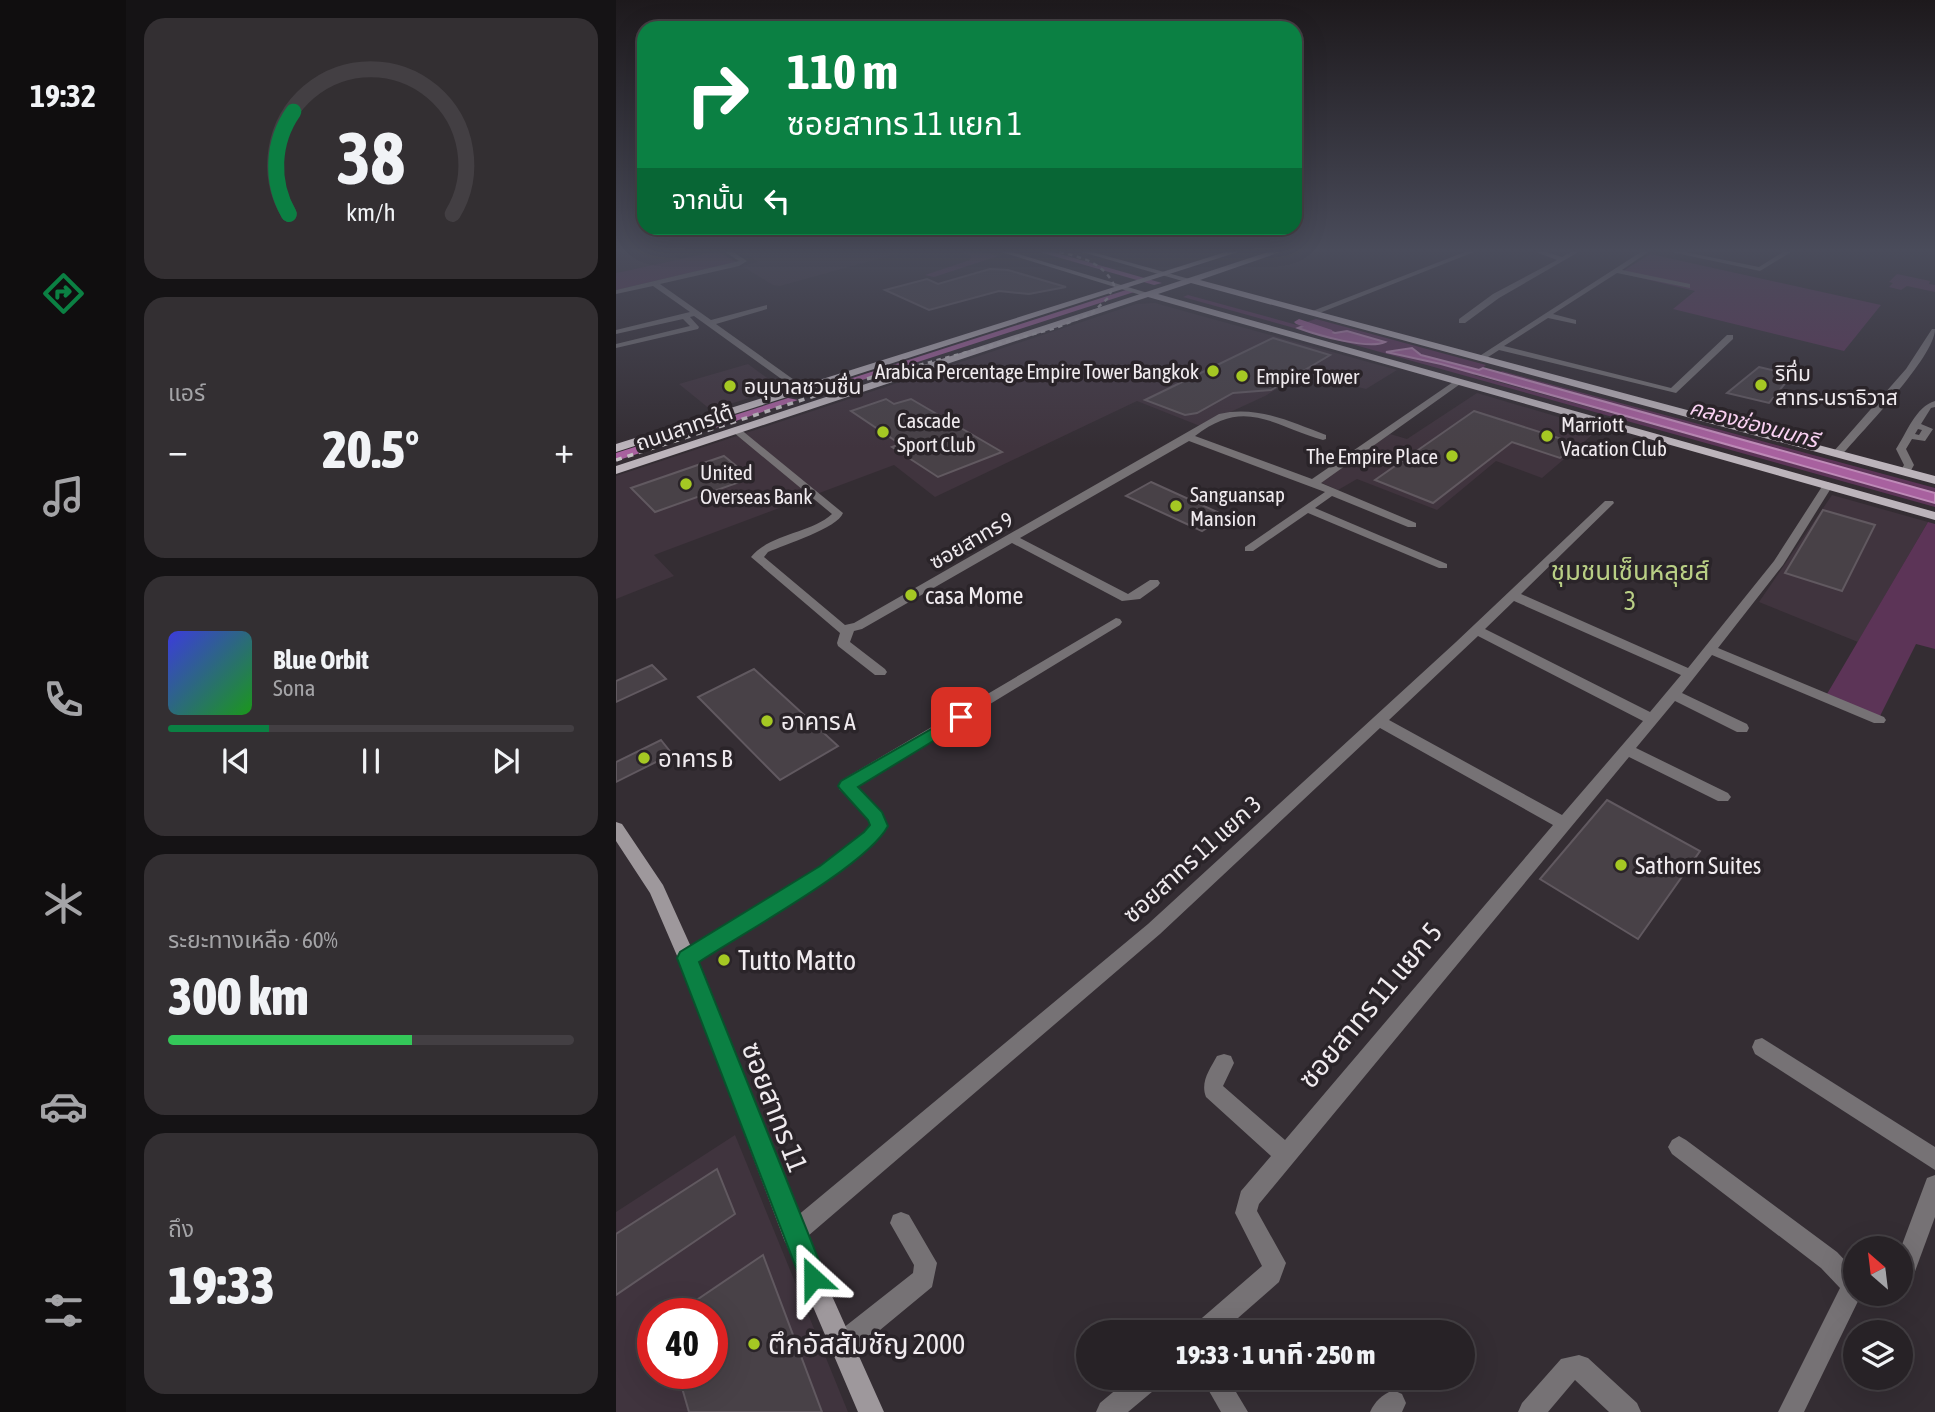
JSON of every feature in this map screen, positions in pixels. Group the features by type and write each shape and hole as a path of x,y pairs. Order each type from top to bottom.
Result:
{"main road":[{"path":"616,448 1032,316"},
{"name":"ถนนสาทรใต้","path":"616,470 1080,316"},
{"path":"1227,316 1935,516"},
{"path":"1329,316 1935,480"},
{"path":"802,389 820,396 840,394"},
{"path":"775,397 799,399 800,403 792,411"},
{"name":"ซอยสาทร 11","path":"616,828 657,890 687,958 793,1234 872,1412"}],"street":[{"path":"616,332 681,316"},
{"path":"616,346 695,327 690,316"},
{"path":"693,316 710,323 802,389"},
{"path":"710,323 734,316"},
{"path":"1462,320 1468,316"},
{"path":"1482,357 1547,316 1573,322"},
{"path":"1838,453 1909,371 1935,331"},
{"path":"1498,347 1673,391 1730,337"},
{"path":"1315,482 1459,382"},
{"path":"1905,472 1909,465 1901,449 1908,435 1922,439 1928,429 1914,425 1928,405 1935,404"},
{"name":"ซอยสาทร 9","path":"848,630 1238,410 1323,437"},
{"path":"736,429 838,513 837,517 827,523 764,550 757,557 839,628 848,630 843,643 880,672"},
{"path":"1188,437 1315,482 1333,493 1412,525"},
{"name":"ซอยสาทร 11 แยก 5","path":"1217,1320 1271,1274 1275,1263 1246,1213 1245,1206 1285,1154 1690,674 1779,563 1828,485"},
{"path":"1249,549 1333,493"},
{"name":"ซอยสาทร 11 แยก 3","path":"793,1234 1154,929 1609,503"},
{"path":"1307,509 1443,566"},
{"path":"1012,538 1126,598 1136,596 1154,583"},
{"path":"1512,595 1690,674"},
{"path":"687,958 826,871 871,837 879,826 876,817 847,789 852,781 1116,622"},
{"path":"1476,630 1651,719"},
{"path":"1710,649 1879,720"},
{"path":"1673,694 1742,728"},
{"path":"1379,721 1563,824"},
{"path":"1626,749 1723,797"},
{"path":"1762,1047 1935,1159"},
{"path":"1224,1063 1214,1081 1213,1090 1285,1154"},
{"path":"1679,1147 1829,1260 1843,1277"},
{"path":"1913,1247 1935,1186"},
{"path":"842,1345 924,1279 926,1263 901,1223"},
{"path":"1791,1412 1843,1306"},
{"path":"1531,1412 1570,1368 1579,1367 1628,1412"},
{"path":"1109,1412 1135,1390"},
{"path":"1221,1390 1235,1412"}],"shaded area":[{"path":"1100,316 1202,316 1397,370 1366,389 1303,373 1265,396 1200,426 1137,401 935,497 894,465 654,555 674,576 616,599 616,476"},
{"path":"1251,316 1264,316 1297,325 1316,319 1486,365 1474,375 1935,503 1935,507"},
{"path":"1701,316 1872,316 1844,351"},
{"path":"1308,324 1335,333 1347,331 1385,342 1355,343 1298,328"},
{"path":"1412,348 1421,355 1479,370 1483,368 1935,493 1935,503 1441,364 1386,352"},
{"name":"อนุบาลชวนชื่น","path":"748,364 781,388 711,410 679,384"},
{"path":"1500,372 1935,488 1935,493"},
{"path":"1477,393 1599,429 1542,478 1496,461 1437,510 1357,479 1338,490 1320,482 1390,434 1407,439"},
{"path":"1832,495 1928,522 1858,642 1759,602"},
{"path":"1928,522 1935,524 1935,649 1916,644 1879,718 1827,694"},
{"path":"735,1135 848,1412 616,1412 616,1212"}],"building":[{"name":"Empire Tower","path":"1273,338 1330,355 1271,390 1233,393 1197,413 1185,415 1145,400"},
{"name":"ริทึ่ม สาทร-นราธิวาส","path":"1759,367 1792,375 1769,403 1727,393"},
{"path":"886,399 894,404 911,399 1002,452 938,477 892,447 900,444 851,411"},
{"name":"The Empire Place","path":"1474,411 1577,444 1560,458 1512,442 1433,503 1375,480"},
{"name":"United Overseas Bank","path":"724,456 751,478 655,512 631,488"},
{"name":"Sanguansap Mansion","path":"1151,482 1226,516 1202,531 1126,496"},
{"path":"1823,510 1875,525 1842,591 1785,573"},
{"path":"652,665 666,679 616,702 616,681"},
{"name":"อาคาร A","path":"754,669 838,746 780,780 698,697"},
{"name":"อาคาร B","path":"661,740 672,754 616,782 616,762"},
{"name":"Sathorn Suites","path":"1607,800 1700,851 1638,939 1540,879"},
{"path":"717,1169 735,1214 616,1295 616,1234"},
{"name":"ตึกอัสสัมชัญ 2000","path":"763,1255 822,1412 689,1412 682,1389 728,1389 728,1298 700,1298"}],"waterway":[{"path":"818,391 1054,316"},
{"name":"คลองช่องนนทรี","path":"1299,322 1328,332"},
{"path":"616,457 792,400"}],"railway":[{"path":"867,379 1056,328 1085,316"},
{"path":"616,460 873,377"}],"place":[{"name":"Arabica Percentage Empire Tower Bangkok","path":"1213,371"},
{"name":"Empire Tower","path":"1242,376"},
{"name":"ริทึ่ม สาทร-นราธิวาส","path":"1761,385"},
{"name":"อนุบาลชวนชื่น","path":"730,386"},
{"name":"Cascade Sport Club","path":"883,432"},
{"name":"Marriott Vacation Club","path":"1547,436"},
{"name":"The Empire Place","path":"1452,456"},
{"name":"United Overseas Bank","path":"686,484"},
{"name":"Sanguansap Mansion","path":"1176,506"},
{"name":"casa Mome","path":"911,595"},
{"name":"อาคาร A","path":"767,721"},
{"name":"อาคาร B","path":"644,758"},
{"name":"Sathorn Suites","path":"1621,865"},
{"name":"Tutto Matto","path":"724,960"},
{"name":"ตึกอัสสัมชัญ 2000","path":"754,1344"}],"district":[{"name":"ชุมชนเซ็นหลุยส์ 3","path":"1630,586"}],"route":[{"path":"813,1278 793,1234 772,1173 687,958 826,871 871,837 879,826 876,817 847,786 961,717"}]}
